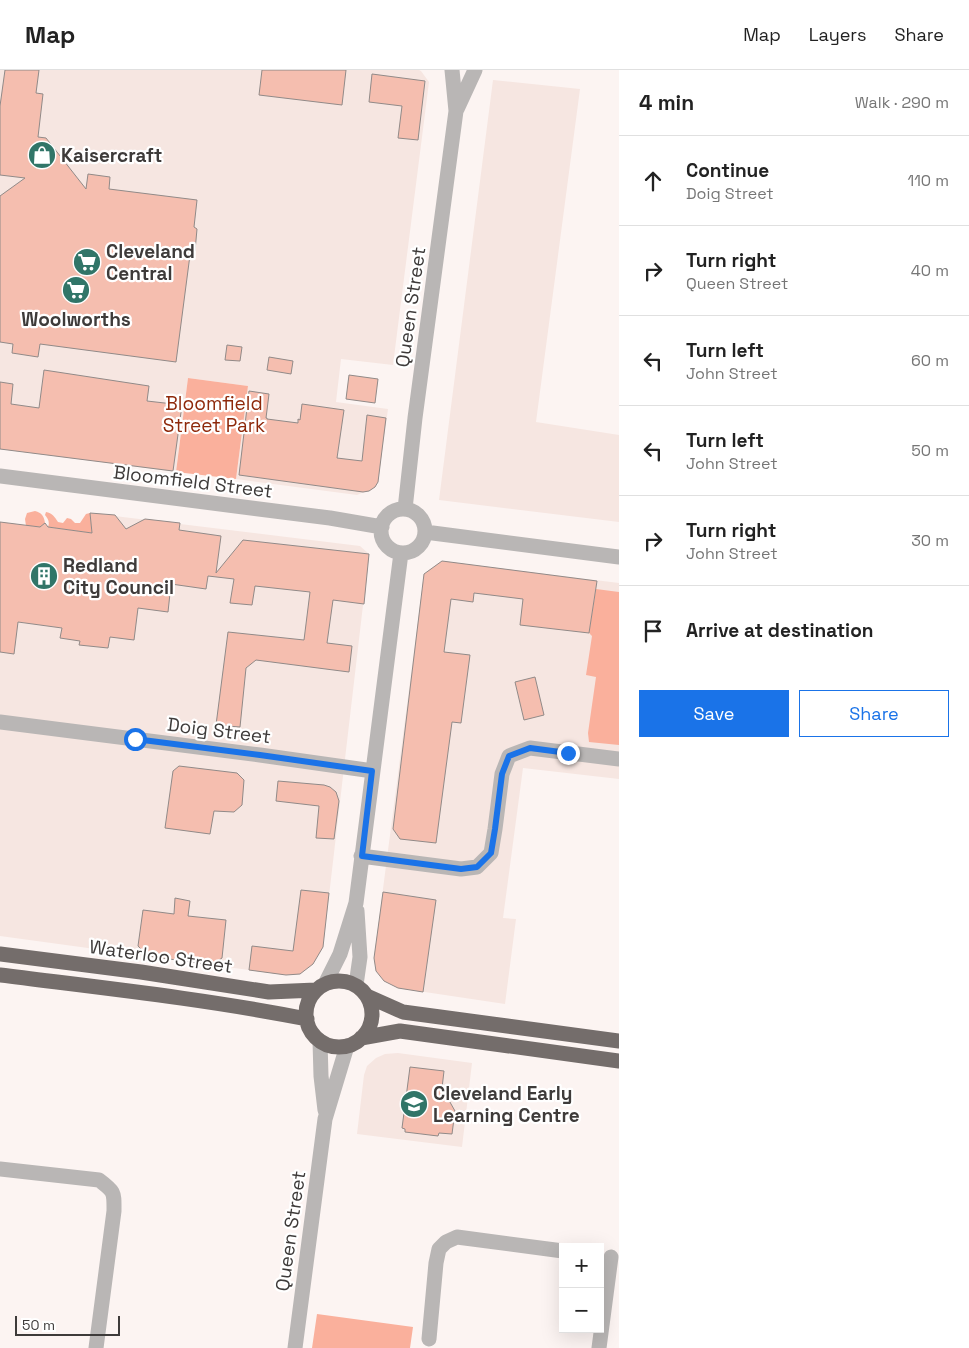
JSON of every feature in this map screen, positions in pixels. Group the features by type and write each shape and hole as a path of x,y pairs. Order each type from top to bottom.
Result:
{"highway":[{"name":"Waterloo Street","path":"0,954 141,972 269,992 321,987"},
{"name":"Waterloo Street","path":"0,975 139,992 263,1010 307,1019"},
{"path":"335,981 346,981 356,985 367,996 371,1004 371,1023 367,1031 354,1043 346,1046 328,1045 314,1035 307,1019 307,1009 310,998 321,987 335,981"},
{"path":"367,996 404,1012 619,1041"},
{"path":"361,1038 400,1031 619,1061"}],"street":[{"name":"Queen Street","path":"405,509 456,111 452,70"},
{"name":"Queen Street","path":"456,111 475,70"},
{"name":"Bloomfield Street","path":"0,476 321,517 382,527"},
{"path":"405,509 412,511 422,519 425,525 424,539 415,550 401,554 388,547 383,541 382,527 388,515 405,509"},
{"path":"425,532 619,557"},
{"path":"321,987 340,954 356,902 401,554"},
{"name":"Doig Street","path":"0,722 372,771"},
{"path":"362,856 461,869 477,867 491,853 502,774 509,756 530,748 619,759"},
{"path":"356,902 360,957 356,985"},
{"name":"Queen Street","path":"320,1040 325,1119"},
{"name":"Queen Street","path":"295,1348 325,1119 346,1046"},
{"path":"0,1169 99,1180 114,1195 114,1211 96,1348"},
{"path":"430,1339 436,1263 439,1249 446,1242 458,1237 559,1250"},
{"path":"599,1348 610,1257"}],"shaded area":[{"path":"0,70 421,71 429,82 393,365 341,359 336,402 388,409 378,482 375,487 357,495 236,479 248,386 188,378 176,472 0,449"},
{"path":"493,80 580,89 536,422 619,435 619,522 439,500"},
{"path":"90,513 360,546 369,554 323,947 313,964 300,974 286,975 0,936 0,620 62,628 61,638 80,641 92,533"},
{"path":"442,561 619,583 619,779 523,768 503,918 516,919 505,1004 398,988 376,971 374,958 424,574"},
{"name":"Cleveland Early Learning Centre","path":"398,1053 472,1063 462,1147 357,1134 364,1075 367,1066 376,1058 385,1054"}],"green space":[{"name":"Bloomfield Street Park","path":"188,378 248,386 236,479 176,472"},
{"path":"35,511 42,515 45,523 40,527 26,526 25,519 27,513"},
{"path":"46,512 50,513 58,522 63,523 67,518 75,523 80,523 86,514 90,513 92,533 48,527"},
{"path":"596,589 619,592 619,745 589,742 588,733 596,677 586,675 592,636 589,633"},
{"path":"317,1314 413,1327 410,1348 312,1348"}],"building":[{"path":"5,70 39,70 36,93 43,94 38,137 46,138 86,189 88,174 110,177 109,189 197,200 194,227 197,229 195,251 190,255 176,362 40,344 38,357 12,353 13,344 0,342 0,196 25,178 0,175 0,106"},
{"path":"262,70 346,70 342,105 259,95"},
{"path":"372,74 425,81 418,140 398,138 402,106 369,102"},
{"path":"227,345 242,347 240,361 225,360"},
{"path":"269,357 293,361 291,374 267,370"},
{"path":"44,370 149,386 147,401 182,405 173,471 0,449 0,382 13,384 11,404 39,408"},
{"path":"349,375 378,379 375,403 346,399"},
{"path":"249,391 269,394 267,419 298,423 302,404 344,410 337,458 362,461 367,415 386,418 378,482 375,487 363,492 239,475"},
{"path":"90,513 115,515 126,529 145,519 180,523 179,530 221,536 216,573 243,540 369,554 364,604 333,600 327,643 352,646 349,672 256,660 246,668 240,727 216,725 228,632 304,640 310,592 255,586 252,605 230,603 234,579 208,576 206,589 171,584 168,612 138,608 134,640 110,637 108,648 79,645 80,641 60,638 62,628 18,622 14,654 0,652 0,522 40,527 45,523 48,527 92,533"},
{"path":"442,561 597,581 589,633 520,625 523,599 474,593 473,602 451,599 444,652 470,655 461,723 452,722 436,843 400,839 393,829 424,574"},
{"path":"535,677 544,715 524,720 515,682"},
{"path":"179,766 237,773 244,780 242,805 234,812 214,811 210,834 165,828 173,771"},
{"path":"278,781 324,785 336,792 339,801 334,839 316,838 319,806 276,801"},
{"path":"301,890 329,893 323,947 313,964 300,974 286,975 249,970 252,946 293,951"},
{"path":"383,892 436,900 423,992 398,988 384,981 376,971 374,958"},
{"path":"175,898 190,901 188,916 226,920 222,958 212,965 148,956 138,946 143,910 174,914"},
{"path":"410,1067 444,1071 442,1088 455,1111 452,1134 439,1133 438,1136 405,1132 405,1129 402,1128"}],"place":[{"name":"Kaisercraft","path":"42,155"},
{"name":"Cleveland Central","path":"87,262"},
{"name":"Woolworths","path":"76,290"},
{"name":"Redland City Council","path":"44,576"},
{"name":"Cleveland Early Learning Centre","path":"414,1104"}],"route":[{"path":"135,739 372,771 362,856 461,869 477,867 491,853 502,774 509,756 530,748 568,753"}]}
